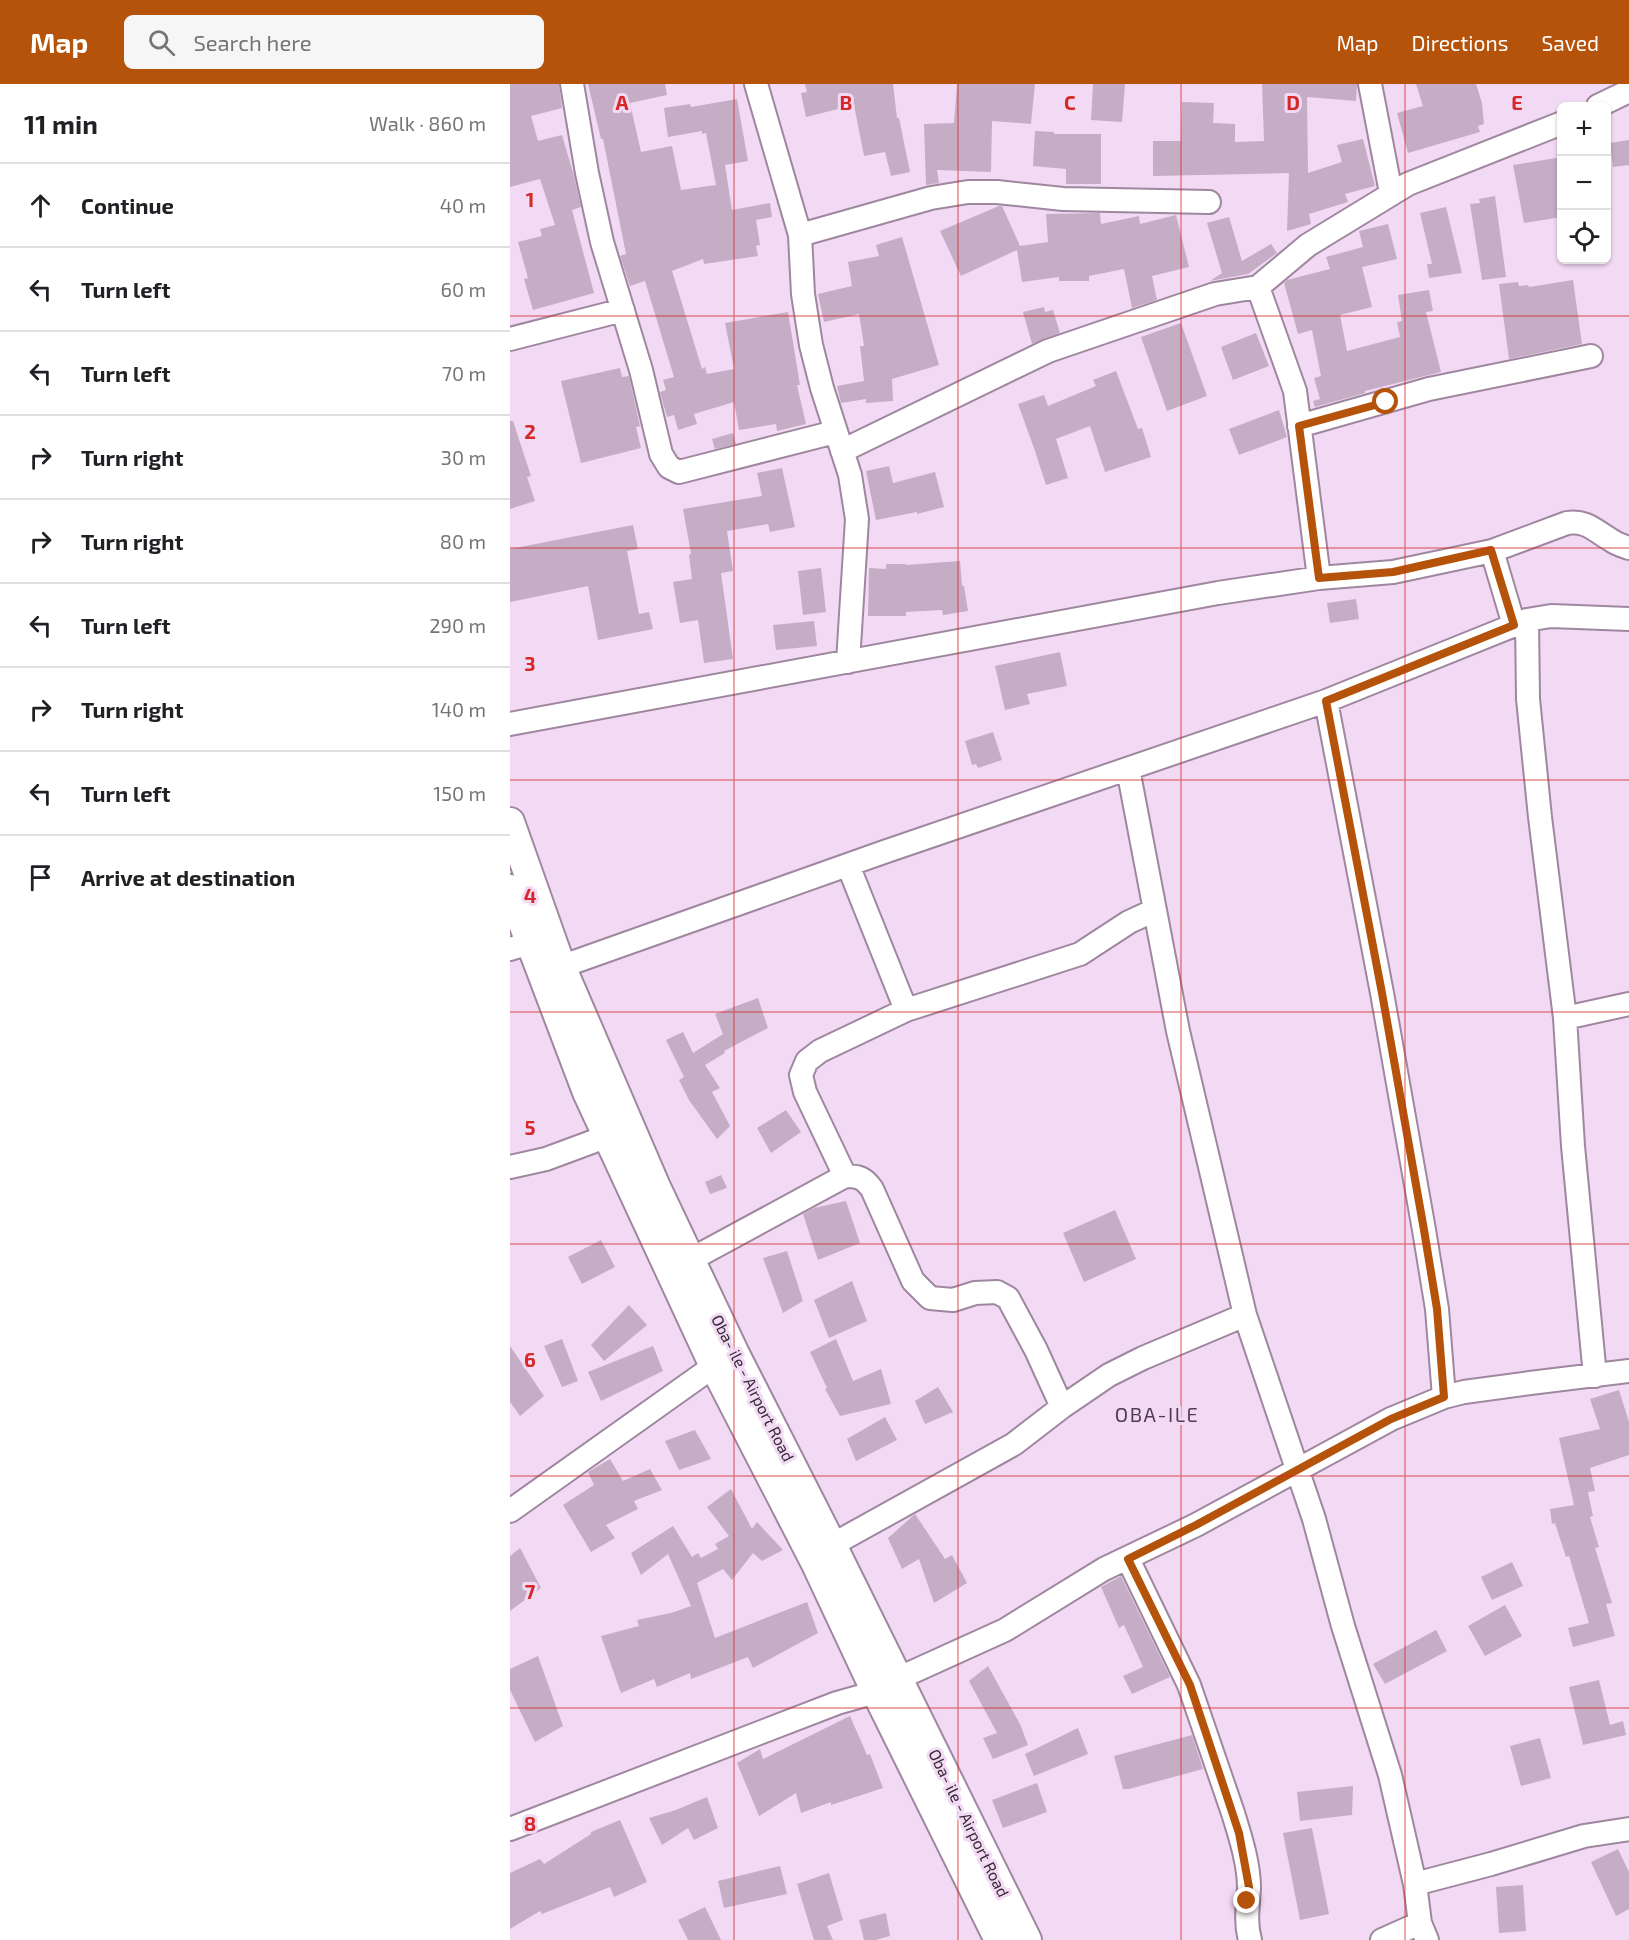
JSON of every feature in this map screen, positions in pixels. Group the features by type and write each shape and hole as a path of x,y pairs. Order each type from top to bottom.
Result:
{"main road":[{"name":"Oba- ile - Airport Road","path":"510,822 530,943"},
{"name":"Oba- ile - Airport Road","path":"510,889 530,943 551,970 598,1086 690,1260 832,1545 886,1686 999,1940"},
{"name":"Oba- ile - Airport Road","path":"598,1086 608,1136 714,1366 816,1564 1027,1940"}],"street":[{"path":"572,84 587,173 602,242 641,370 661,454 669,467 679,472 839,441 1048,351 1215,294 1258,287 1308,245 1391,193 1408,184 1557,125"},
{"path":"756,84 800,235 803,294 811,345 850,475 857,519 848,662"},
{"path":"1370,84 1391,193"},
{"path":"1604,102 1622,90"},
{"path":"800,235 931,198 968,192 997,192 1064,199 1209,202"},
{"path":"1258,287 1295,391 1319,578"},
{"path":"510,339 623,310"},
{"path":"1299,426 1430,389 1591,356"},
{"path":"510,724 1218,593 1319,578 1393,572 1491,550 1567,523 1579,522 1590,526 1613,542 1629,548"},
{"path":"1491,550 1521,622 1540,817 1564,1018 1573,1146 1595,1376"},
{"path":"551,970 848,865 1326,701 1521,622 1551,616 1629,619"},
{"path":"1326,701 1382,993 1424,1230 1437,1309 1444,1397"},
{"path":"1128,770 1178,1031 1245,1315 1314,1519 1343,1626 1390,1775 1415,1884 1424,1931 1382,1940"},
{"path":"848,865 906,1010"},
{"path":"845,1176 805,1092 801,1075 807,1061 820,1051 906,1010 1080,954 1130,922 1155,910"},
{"path":"1564,1018 1629,1004"},
{"path":"510,1167 546,1159 608,1136"},
{"path":"690,1260 845,1176 859,1176 867,1181 913,1281 930,1298 953,1300 975,1293 997,1292 1008,1298 1036,1350 1062,1407"},
{"path":"832,1545 1014,1444 1109,1375 1143,1358 1245,1315"},
{"path":"510,1511 714,1366"},
{"path":"510,1829 886,1686 1005,1630 1041,1610 1104,1569 1196,1525 1391,1419 1444,1397 1497,1387 1629,1371"},
{"path":"1128,1559 1190,1685 1233,1813 1247,1872 1249,1887 1247,1929 1250,1940"},
{"path":"1415,1884 1584,1836 1629,1829"}],"building":[{"path":"510,84 559,84 562,108 531,116 538,141 562,135 581,207 572,210 594,293 533,310 524,279 528,278 518,242 542,236 540,229 555,225 540,179 510,187"},
{"path":"588,84 665,84 667,95 630,103 641,152 672,146 681,190 716,185 706,133 702,134 702,131 668,137 664,108 690,104 691,107 737,99 748,161 725,165 732,210 770,203 772,217 756,220 760,245 756,246 758,256 704,264 703,259 672,271 702,369 705,367 707,374 734,369 725,323 788,312 800,385 797,385 806,424 777,431 776,424 739,430 734,402 694,414 697,424 678,430 674,415 667,417 660,392 666,390 663,380 674,377 645,281 630,286 620,256 626,254 603,139 601,139"},
{"path":"805,84 893,84 897,118 899,118 910,172 891,176 885,152 864,156 854,105 806,117 801,93 807,92"},
{"path":"957,84 1035,84 1031,124 992,121 991,172 937,170 939,183 926,185 924,124 954,123"},
{"path":"1093,84 1125,84 1122,122 1091,120"},
{"path":"1262,84 1357,84 1356,101 1307,97 1308,173 1342,162 1337,145 1363,139 1375,186 1345,194 1348,202 1309,214 1311,224 1287,231 1289,173 1153,176 1153,141 1181,141 1182,102 1214,103 1213,123 1235,124 1235,142 1264,141"},
{"path":"1416,84 1476,84 1482,103 1484,124 1478,126 1480,132 1408,153 1397,113 1423,106"},
{"path":"1035,131 1054,132 1054,134 1101,134 1101,184 1066,184 1066,169 1033,166"},
{"path":"1629,140 1629,165 1613,167 1611,143"},
{"path":"1557,158 1557,218 1524,223 1513,165"},
{"path":"1495,196 1506,277 1482,280 1470,204 1480,203 1479,199"},
{"path":"1002,206 1020,246 1048,242 1046,214 1100,213 1101,224 1139,216 1140,224 1176,215 1189,267 1152,276 1157,300 1132,308 1124,269 1089,276 1089,281 1059,281 1059,277 1022,282 1017,250 961,276 940,231"},
{"path":"1446,207 1462,273 1429,278 1427,264 1432,264 1420,213"},
{"path":"1229,217 1242,261 1271,244 1277,253 1248,274 1210,281 1222,273 1207,223"},
{"path":"1388,224 1397,259 1362,267 1372,307 1340,315 1347,351 1400,337 1397,322 1402,321 1398,295 1429,290 1433,311 1426,312 1441,372 1365,391 1365,393 1315,407 1313,401 1320,399 1314,378 1321,376 1312,330 1298,334 1284,283 1287,280 1330,269 1326,257 1363,247 1359,231"},
{"path":"902,237 939,365 892,379 893,401 866,403 866,399 841,403 837,386 864,381 860,346 864,346 859,314 824,322 818,294 852,286 848,262 879,256 876,245"},
{"path":"1573,280 1582,344 1509,359 1499,284 1518,282 1519,286 1528,285 1529,287"},
{"path":"1044,307 1045,312 1053,310 1060,333 1032,344 1023,312"},
{"path":"1181,323 1207,396 1167,411 1141,337"},
{"path":"1256,333 1269,366 1233,380 1221,347"},
{"path":"620,368 622,377 629,376 640,426 636,427 641,448 581,463 561,381"},
{"path":"1116,371 1138,429 1142,428 1151,457 1105,472 1090,426 1056,439 1068,478 1046,485 1018,404 1044,395 1048,406 1096,386 1093,380"},
{"path":"1279,410 1287,437 1239,455 1229,429"},
{"path":"510,421 513,421 531,476 527,477 535,501 510,509"},
{"path":"733,433 736,444 715,449 712,439"},
{"path":"889,466 893,483 935,472 944,507 917,514 917,512 876,520 866,471"},
{"path":"782,468 795,527 770,532 768,524 727,531 733,571 721,573 733,659 704,663 698,620 680,623 673,582 692,579 689,555 691,554 683,509 762,496 757,473"},
{"path":"633,525 638,549 627,551 639,614 649,612 653,629 598,640 588,586 510,602 510,549"},
{"path":"960,561 962,586 964,586 968,611 943,615 942,610 906,612 906,616 868,616 869,568 886,569 886,564 906,565"},
{"path":"821,568 826,612 803,615 798,571"},
{"path":"1356,599 1359,619 1330,623 1327,603"},
{"path":"814,621 817,646 776,650 773,625"},
{"path":"1060,652 1067,686 1027,694 1030,704 1005,710 995,666"},
{"path":"993,732 1002,760 978,768 976,764 972,765 965,741"},
{"path":"758,998 768,1028 724,1051 725,1053 705,1065 720,1088 712,1092 730,1126 717,1139 689,1100 679,1080 684,1077 666,1040 683,1032 693,1053 723,1034 715,1014"},
{"path":"786,1110 801,1132 771,1153 757,1128"},
{"path":"721,1175 727,1188 710,1194 705,1182"},
{"path":"846,1201 860,1243 818,1260 803,1214 814,1208"},
{"path":"1115,1210 1136,1259 1084,1282 1063,1233"},
{"path":"601,1240 615,1267 582,1284 568,1257"},
{"path":"787,1251 803,1301 783,1313 763,1258"},
{"path":"852,1281 867,1321 829,1338 814,1300"},
{"path":"629,1305 647,1325 604,1361 591,1345"},
{"path":"562,1339 578,1381 562,1387 544,1346"},
{"path":"836,1339 853,1381 881,1369 891,1404 840,1416 825,1389 827,1388 810,1352"},
{"path":"510,1346 544,1396 520,1416 510,1402"},
{"path":"653,1346 663,1371 601,1401 588,1372"},
{"path":"938,1387 953,1412 925,1424 915,1401"},
{"path":"1619,1390 1629,1422 1629,1455 1590,1468 1595,1491 1588,1492 1593,1516 1590,1517 1599,1547 1595,1548 1612,1603 1606,1604 1615,1636 1573,1647 1568,1628 1589,1623 1569,1556 1566,1557 1555,1523 1552,1524 1550,1509 1574,1505 1559,1438 1600,1429 1590,1399"},
{"path":"885,1417 897,1440 856,1461 847,1439"},
{"path":"695,1430 711,1459 679,1470 665,1441"},
{"path":"610,1459 623,1481 650,1469 662,1490 634,1501 638,1509 606,1525 615,1538 591,1552 563,1505 594,1485 588,1472"},
{"path":"731,1489 752,1529 757,1522 783,1550 762,1561 753,1553 732,1580 723,1569 697,1583 715,1638 807,1602 818,1633 753,1668 748,1657 691,1679 690,1673 657,1687 654,1679 621,1693 601,1636 639,1626 637,1620 691,1606 668,1554 641,1575 631,1553 673,1526 692,1557 698,1553 701,1558 718,1549 715,1544 729,1536 707,1507"},
{"path":"915,1514 945,1559 952,1555 967,1583 934,1603 919,1559 902,1569 888,1538"},
{"path":"520,1548 541,1588 510,1611 510,1556"},
{"path":"1512,1562 1523,1586 1492,1600 1481,1577"},
{"path":"1121,1576 1170,1677 1132,1694 1123,1676 1143,1667 1124,1625 1119,1628 1101,1587"},
{"path":"1505,1605 1522,1636 1485,1656 1468,1626"},
{"path":"1436,1630 1447,1651 1385,1684 1373,1664"},
{"path":"538,1656 563,1726 535,1742 510,1690 510,1669"},
{"path":"988,1666 1020,1724 1028,1745 993,1759 983,1738 997,1733 969,1681"},
{"path":"1599,1680 1610,1725 1623,1721 1626,1735 1583,1745 1569,1687"},
{"path":"850,1716 867,1755 870,1754 883,1788 801,1813 796,1793 759,1816 737,1763 760,1749 763,1759"},
{"path":"1078,1728 1088,1754 1034,1776 1025,1754"},
{"path":"1192,1735 1203,1769 1123,1789 1114,1756"},
{"path":"1540,1738 1551,1778 1521,1786 1510,1746"},
{"path":"1037,1783 1047,1812 1003,1828 992,1800"},
{"path":"1353,1786 1352,1815 1300,1821 1297,1792"},
{"path":"707,1797 718,1828 694,1840 688,1828 662,1845 649,1818"},
{"path":"620,1820 647,1882 614,1897 610,1887 542,1914 540,1911 510,1929 510,1873 540,1859 544,1864 591,1832"},
{"path":"1312,1828 1329,1914 1300,1920 1283,1833"},
{"path":"1618,1849 1629,1872 1629,1909 1616,1916 1591,1862"},
{"path":"780,1866 787,1894 724,1908 718,1881"},
{"path":"829,1873 843,1920 827,1926 833,1940 814,1940 797,1884"},
{"path":"1523,1885 1526,1931 1499,1933 1496,1887"},
{"path":"705,1907 721,1940 688,1940 678,1920"},
{"path":"886,1913 890,1936 876,1940 864,1940 859,1920"}],"district":[{"name":"OBA-ILE","path":"1157,1415"}],"route":[{"path":"1247,1901 1249,1887 1239,1833 1190,1685 1128,1559 1196,1525 1391,1419 1444,1397 1437,1309 1424,1230 1382,993 1326,701 1514,625 1491,550 1393,572 1319,578 1299,426 1386,402"}]}
